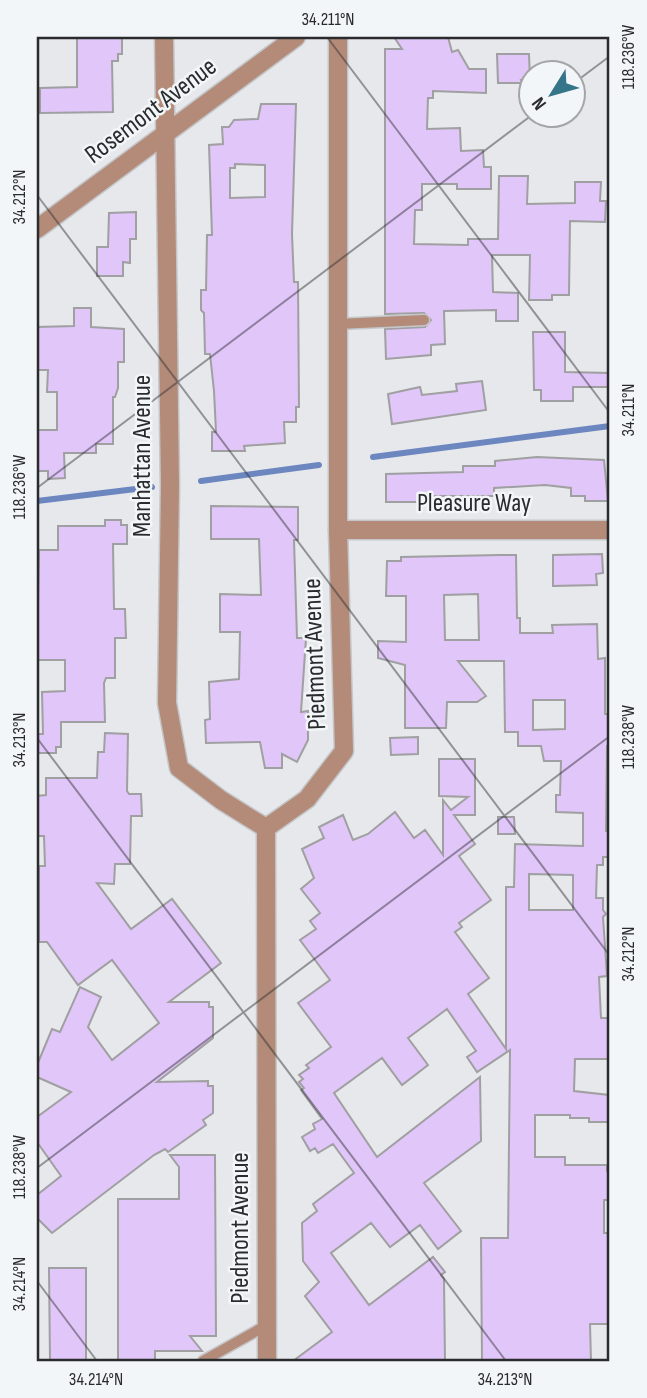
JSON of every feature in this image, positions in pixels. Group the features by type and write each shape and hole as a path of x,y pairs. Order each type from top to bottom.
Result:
{"street":[{"name":"Manhattan Avenue","path":"164,37 170,485 167,703 179,768 221,800 266,828"},
{"name":"Rosemont Avenue","path":"37,229 296,37"},
{"name":"Piedmont Avenue","path":"267,1361 266,828 307,799 344,751 338,530 338,37"},
{"name":"Pleasure Way","path":"338,530 610,530"}],"lane":[{"path":"338,324 424,320"},
{"path":"203,1361 267,1325"}],"building":[{"path":"77,37 122,37 122,54 118,54 118,61 112,61 113,112 40,113 40,88 77,87"},
{"path":"394,37 448,37 452,52 458,50 469,69 486,69 486,93 433,91 433,98 428,98 427,129 460,128 461,151 483,150 484,167 491,167 491,189 457,189 457,184 422,184 422,210 415,210 414,244 468,245 468,239 498,239 499,176 528,176 527,204 575,203 575,182 601,182 600,201 606,201 605,222 570,221 569,295 552,295 552,300 529,300 530,255 492,255 493,292 518,293 518,321 496,321 496,310 444,311 445,344 431,345 431,355 386,359 385,329 425,327 431,320 424,313 385,314 385,49 402,49"},
{"path":"497,54 529,54 529,60 518,60 518,83 498,83"},
{"path":"261,104 296,104 292,234 294,282 298,282 299,407 296,407 296,422 284,422 285,443 244,446 245,451 212,451 212,432 216,432 214,391 210,354 205,354 204,313 201,310 201,290 206,290 207,235 212,235 209,145 223,144 222,127 229,127 234,120 258,119","holes":["235,164 265,165 265,197 230,198 230,168 235,168"]},
{"path":"136,212 136,239 130,239 130,263 123,262 123,276 97,276 97,247 108,247 109,213"},
{"path":"74,308 91,308 91,327 124,329 124,362 118,362 118,388 113,397 113,444 96,444 96,453 64,453 65,478 48,479 48,471 37,471 37,430 57,430 57,392 47,392 48,370 37,370 37,327 74,326"},
{"path":"533,332 565,332 565,372 610,373 610,387 573,387 573,401 541,401 541,390 534,390"},
{"path":"482,381 486,410 392,424 388,394 420,387 422,395 457,391 456,384"},
{"path":"537,457 604,460 608,501 585,501 585,496 571,496 571,488 545,485 494,488 494,496 435,496 435,502 386,502 386,474 463,472 463,466 495,466 495,461"},
{"path":"211,506 298,507 298,540 294,540 297,638 306,638 301,712 308,711 308,740 297,762 282,754 282,768 265,768 260,742 206,743 205,720 210,719 209,682 239,679 240,632 220,632 220,594 261,595 259,539 211,539"},
{"path":"105,520 121,520 121,525 127,525 127,544 113,544 114,609 125,609 126,638 115,638 115,678 106,678 104,683 105,722 61,722 61,747 56,747 56,753 37,753 37,734 43,734 42,692 65,691 65,660 37,660 39,550 58,550 58,526 105,526"},
{"path":"602,554 603,573 596,574 597,585 553,586 553,555"},
{"path":"516,555 517,618 520,618 520,633 553,633 552,625 597,624 598,659 605,658 605,714 610,714 606,831 610,831 610,857 603,857 603,865 597,865 596,898 603,898 603,910 606,914 603,917 607,976 599,977 601,1018 610,1018 610,1059 575,1059 574,1091 609,1095 608,1122 589,1122 589,1118 570,1118 570,1115 535,1115 535,1157 565,1157 565,1165 607,1165 607,1171 610,1171 610,1200 604,1200 604,1233 610,1233 609,1324 590,1324 591,1361 482,1361 481,1238 508,1238 510,1050 477,1072 467,1057 476,1051 447,1009 408,1038 428,1065 402,1085 382,1058 334,1093 377,1157 480,1077 481,1141 424,1183 461,1231 438,1249 420,1225 390,1247 371,1223 331,1253 369,1305 433,1257 445,1272 441,1275 444,1279 445,1361 293,1361 332,1332 305,1296 319,1282 303,1261 302,1223 317,1211 313,1204 354,1173 333,1144 318,1153 315,1148 310,1151 302,1137 315,1129 313,1124 322,1119 301,1090 304,1088 299,1082 303,1079 299,1075 309,1068 306,1065 331,1047 298,1003 330,980 300,940 316,929 310,921 320,913 301,889 314,878 302,849 324,838 319,827 343,815 353,840 368,834 395,812 414,838 425,830 443,855 443,800 451,810 468,797 439,796 439,759 475,759 475,815 454,815 475,844 459,856 491,900 459,923 462,927 455,932 489,978 468,994 506,1049 506,887 514,887 515,844 583,846 583,813 556,812 556,795 560,795 561,761 544,761 541,746 518,746 518,732 505,732 504,661 458,661 486,696 477,702 447,702 446,728 405,728 405,665 378,658 378,641 406,642 406,596 386,596 387,561 401,561 401,557","holes":["478,594 479,640 445,640 444,595","533,700 565,700 565,729 533,730","529,874 573,875 573,910 529,910"]},
{"path":"105,733 128,734 127,791 129,794 141,794 142,816 131,816 130,864 115,864 114,884 97,883 131,929 172,899 221,963 169,1002 209,1002 209,1007 213,1007 213,1038 157,1082 208,1081 208,1086 213,1086 213,1113 203,1120 206,1125 168,1152 165,1149 154,1155 52,1233 37,1218 37,1195 61,1176 37,1142 37,1117 71,1092 37,1077 37,1065 52,1029 60,1032 80,987 101,997 88,1027 112,1060 159,1023 112,960 78,985 47,942 39,942 39,866 45,866 44,836 38,836 37,796 46,795 46,778 97,778 98,752 104,752"},
{"path":"418,737 418,754 391,755 390,738"},
{"path":"498,817 514,817 515,834 498,834"},
{"path":"170,1155 215,1155 216,1336 190,1336 202,1351 155,1351 155,1361 118,1361 118,1199 179,1199 179,1167"},
{"path":"49,1268 86,1268 86,1361 50,1361"}],"waterway":[{"path":"373,457 610,426"},
{"path":"201,481 319,465"},
{"path":"37,501 152,487"}]}
